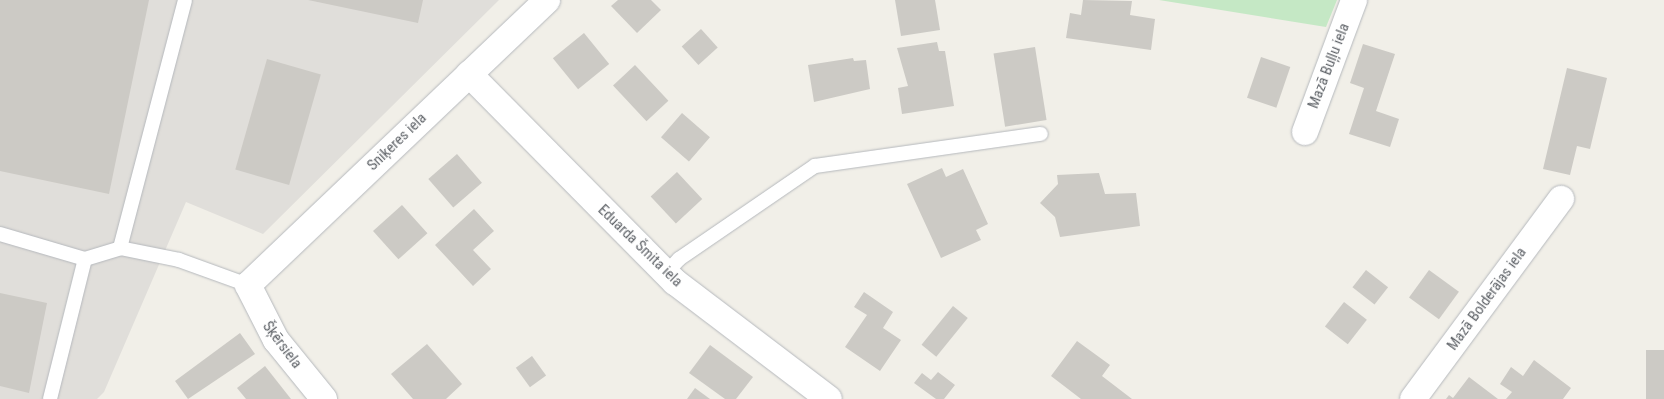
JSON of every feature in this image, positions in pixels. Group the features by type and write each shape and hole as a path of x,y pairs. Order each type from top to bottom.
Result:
{"street":[{"name":"Sniķeres iela","path":"248,285 547,0"},
{"name":"Mazā Buļļu iela","path":"1305,132 1354,0"},
{"name":"Eduarda Šmita iela","path":"469,74 666,274 829,399"},
{"name":"Mazā Bolderājas iela","path":"1413,399 1561,198"},
{"name":"Šķērsiela","path":"248,285 276,340 324,399"}],"lane":[{"path":"120,248 185,0"},
{"path":"666,274 679,259 815,166 1042,134"},
{"path":"0,234 84,259 120,248 179,260 248,285"},
{"path":"50,399 84,259"}],"shaded area":[{"path":"0,0 499,0 263,234 186,202 104,392 97,399 0,399"}],"green space":[{"path":"1159,0 1337,0 1326,27"}],"building":[{"path":"0,0 149,0 109,194 0,171"},
{"path":"308,0 423,0 418,23"},
{"path":"618,0 651,0 661,10 637,33 611,6"},
{"path":"895,0 935,0 940,30 901,36"},
{"path":"1083,0 1132,1 1130,15 1155,19 1151,50 1066,38 1070,13 1081,15"},
{"path":"701,29 718,48 698,65 682,46"},
{"path":"584,33 609,64 578,89 553,58"},
{"path":"937,42 939,51 945,51 954,106 902,114 898,88 908,86 897,48"},
{"path":"1363,44 1395,54 1376,111 1399,119 1390,147 1349,134 1364,88 1350,83"},
{"path":"1035,47 1047,120 1005,127 994,54"},
{"path":"1261,57 1290,67 1276,108 1247,98"},
{"path":"853,58 854,61 866,60 870,89 814,102 808,65"},
{"path":"267,59 321,74 289,185 235,170"},
{"path":"635,65 668,101 646,121 613,85"},
{"path":"1567,68 1607,78 1590,149 1577,146 1570,175 1543,169"},
{"path":"682,113 710,137 689,161 661,137"},
{"path":"457,154 482,183 453,208 428,179"},
{"path":"942,168 946,177 963,169 988,224 976,230 981,240 941,258 907,184"},
{"path":"677,172 702,199 676,224 651,197"},
{"path":"1099,173 1105,194 1136,193 1140,226 1060,237 1055,217 1040,203 1058,184 1057,175"},
{"path":"402,205 427,233 398,259 373,231"},
{"path":"474,209 494,231 473,250 491,269 473,286 435,245"},
{"path":"1366,270 1388,287 1375,305 1352,287"},
{"path":"1429,270 1459,292 1439,319 1409,298"},
{"path":"864,292 893,312 883,328 901,340 880,371 845,347 867,315 854,307"},
{"path":"0,293 47,303 29,393 0,386"},
{"path":"1344,302 1367,320 1348,344 1325,326"},
{"path":"953,306 968,318 936,357 922,345"},
{"path":"240,333 255,354 188,399 175,381"},
{"path":"1077,341 1110,365 1102,376 1132,399 1081,399 1051,376"},
{"path":"427,344 462,384 446,399 413,399 391,374"},
{"path":"710,345 753,377 736,399 725,399 689,373"},
{"path":"1646,350 1664,350 1664,399 1646,399"},
{"path":"532,356 546,375 530,387 516,368"},
{"path":"1534,360 1571,388 1563,399 1506,399 1512,392 1500,384 1511,367 1523,376"},
{"path":"265,366 291,399 246,399 237,388"},
{"path":"938,372 955,385 944,399 936,399 914,383 922,373 931,380"},
{"path":"1469,377 1498,399 1446,399 1449,395 1453,398"},
{"path":"695,388 710,399 687,399"}]}
